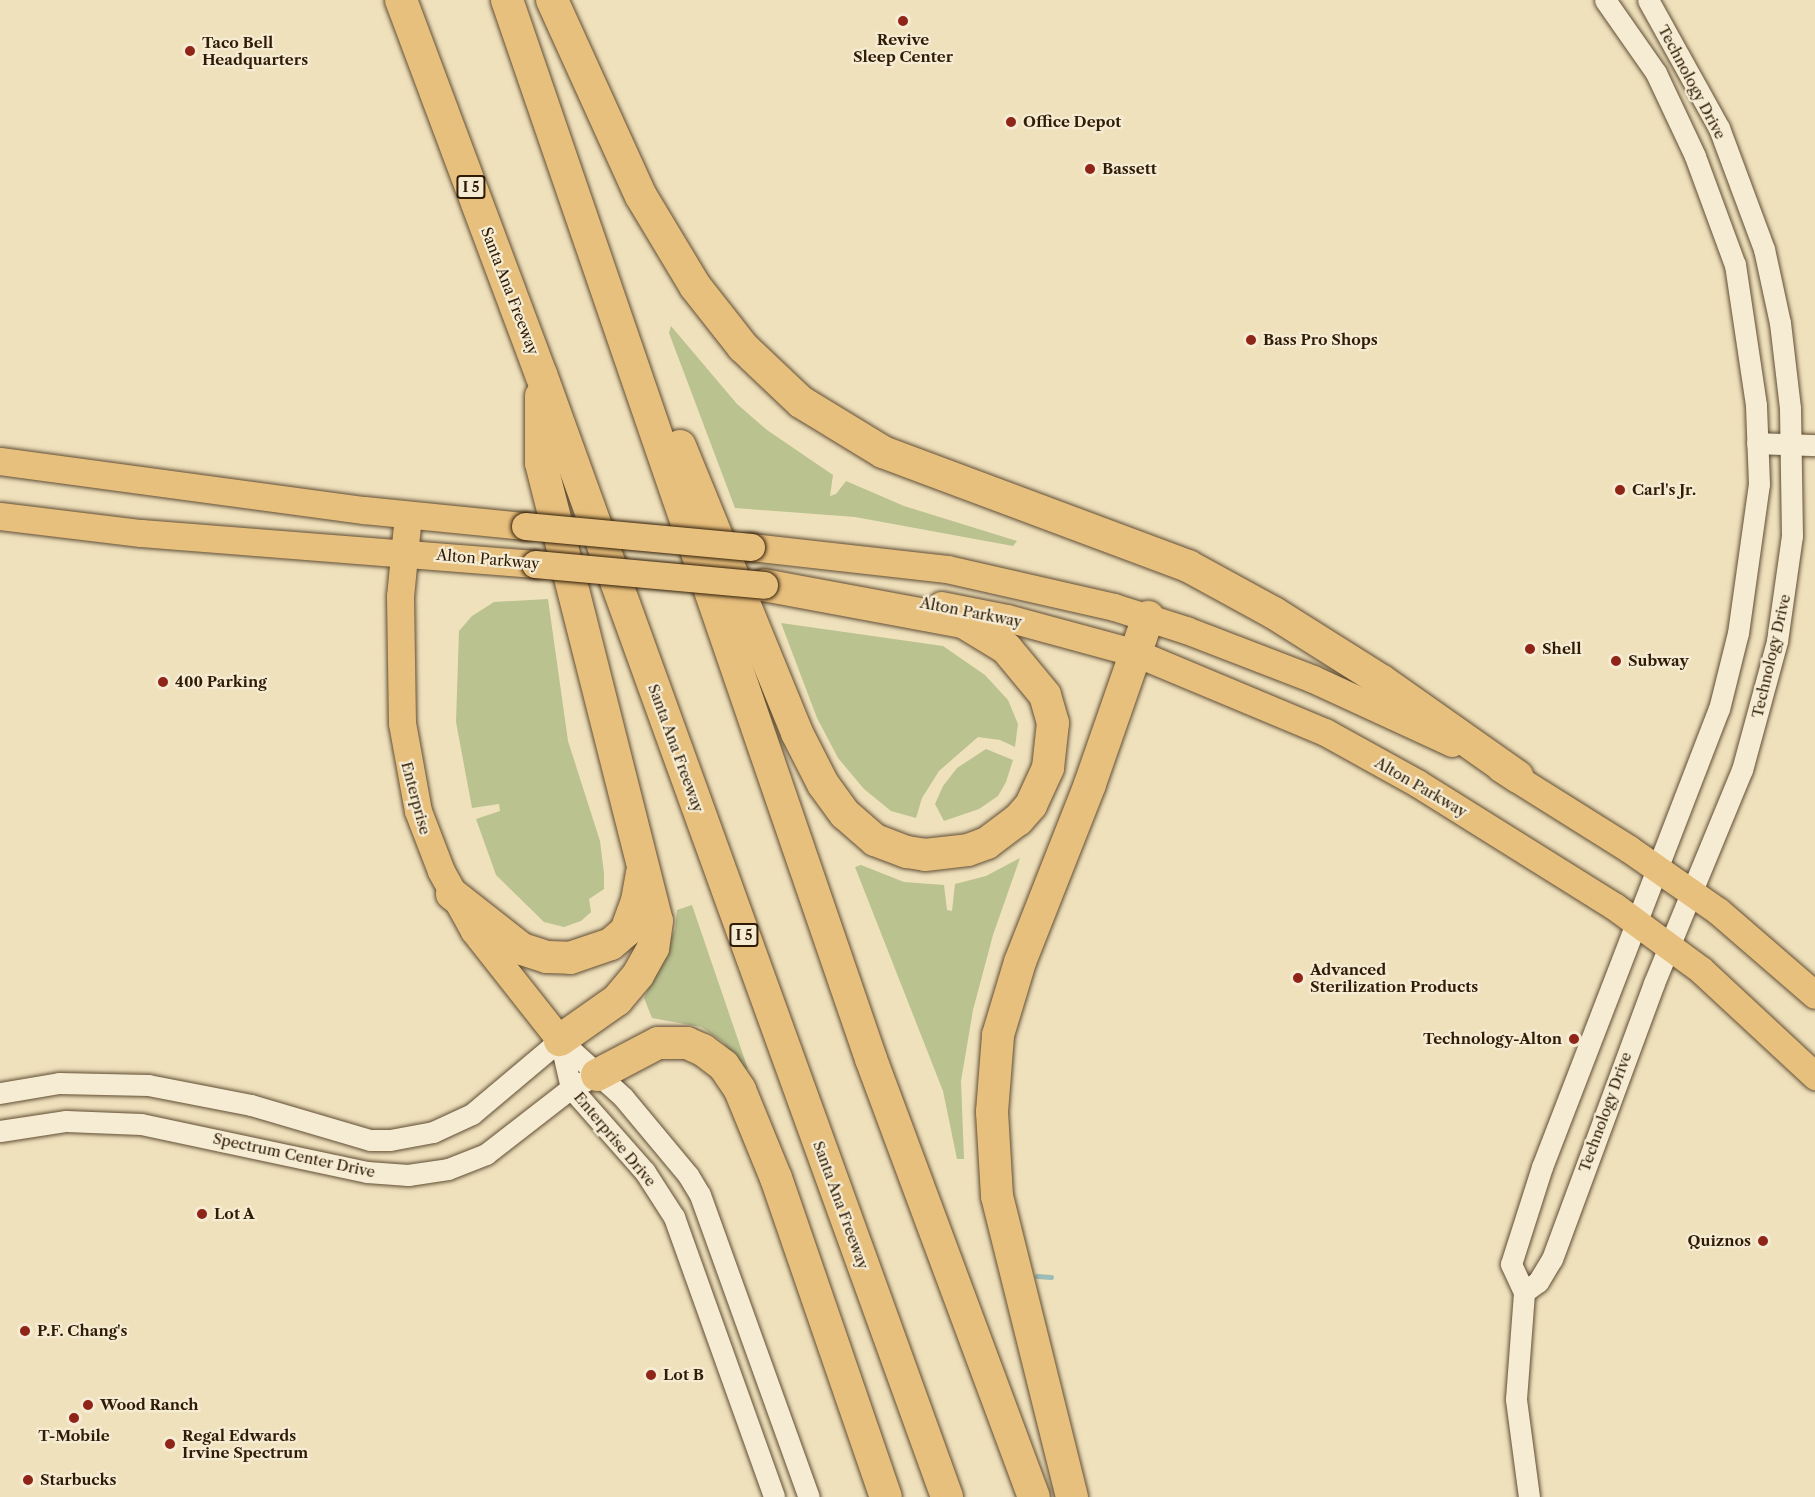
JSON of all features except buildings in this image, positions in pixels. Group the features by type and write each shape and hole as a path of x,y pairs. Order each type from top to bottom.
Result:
{"highway":[{"name":"Santa Ana Freeway","path":"401,0 541,374 946,1497"},
{"path":"507,0 871,1059 1034,1497"},
{"path":"552,0 641,196 695,286 742,347 801,402 884,452 1188,566 1274,613 1382,681 1518,777"},
{"path":"527,63 778,689 823,784 845,814 863,832 907,852 943,855 968,850 987,843 1018,820 1030,805 1048,768 1053,723 1045,695 1006,648 963,622 764,585"},
{"path":"541,374 541,463 657,921 653,948 638,975 617,1000 560,1040"},
{"path":"1072,1497 997,1196 993,1104 998,1035 1009,991 1148,617"},
{"path":"452,894 522,949 547,957 570,958 603,949 626,931 638,901 643,862"},
{"path":"584,1081 658,1043 687,1043 704,1050 724,1066 740,1090 776,1178 886,1497"}],"main road":[{"path":"0,461 408,515 751,547 946,569 1148,617 1348,694 1518,777 1693,894 1767,952 1815,995"},
{"name":"Enterprise","path":"408,515 400,607 406,761 424,831 452,894 483,945 560,1040"},
{"name":"Alton Parkway","path":"0,516 141,533 404,551 764,585 942,606 1006,618 1136,653 1325,732 1520,845 1669,947 1742,1006 1815,1076"}],"street":[{"name":"Technology Drive","path":"1529,1497 1516,1399 1524,1292 1511,1264 1530,1199 1704,756 1733,659 1759,484 1755,405 1735,265 1695,156 1656,73 1605,0"},
{"name":"Technology Drive","path":"1524,1292 1538,1282 1552,1259 1669,947 1693,894 1742,770 1777,641 1792,536 1792,444 1780,323 1764,249 1719,128 1648,0"},
{"path":"1757,443 1815,445"},
{"name":"Enterprise Drive","path":"560,1040 584,1081 674,1217 774,1497"},
{"name":"Spectrum Center Drive","path":"0,1093 58,1083 148,1085 272,1110 370,1140 390,1140 433,1132 472,1114 560,1040"},
{"name":"Enterprise Drive","path":"584,1081 623,1097 650,1128 700,1195 809,1497"},
{"name":"Spectrum Center Drive","path":"0,1131 66,1121 141,1124 367,1172 408,1175 448,1169 486,1154 584,1081"}],"green space":[{"path":"671,326 737,404 767,430 833,475 830,496 836,494 846,481 904,506 1017,541 1013,546 855,517 735,508 669,333"},
{"path":"548,599 568,741 600,841 604,873 604,889 589,899 591,912 581,921 564,927 544,922 496,875 476,819 500,811 499,804 472,808 456,722 459,631 472,616 494,602"},
{"path":"781,623 943,646 985,675 1008,700 1018,724 1015,747 1000,740 978,737 939,771 922,798 916,818 891,811 864,789 838,758 817,718"},
{"path":"986,749 1013,760 1006,782 998,796 979,809 944,821 935,804 943,786 957,768"},
{"path":"1020,858 993,935 973,1010 961,1081 964,1159 957,1159 943,1091 855,867 861,865 904,882 944,885 947,910 952,911 955,884 986,876"},
{"path":"692,905 748,1069 744,1069 723,1042 701,1027 652,1018 644,998 675,929 677,910"}],"waterway":[{"path":"1037,1276 1051,1277"}],"place":[{"name":"Revive Sleep Center","path":"903,21"},
{"name":"Taco Bell Headquarters","path":"190,51"},
{"name":"Office Depot","path":"1011,122"},
{"name":"Bassett","path":"1090,169"},
{"name":"Bass Pro Shops","path":"1251,340"},
{"name":"Carl's Jr.","path":"1620,490"},
{"name":"Shell","path":"1530,649"},
{"name":"Subway","path":"1616,661"},
{"name":"400 Parking","path":"163,682"},
{"name":"Advanced Sterilization Products","path":"1298,978"},
{"name":"Technology-Alton","path":"1574,1039"},
{"name":"Lot A","path":"202,1214"},
{"name":"Quiznos","path":"1763,1241"},
{"name":"P.F. Chang's","path":"25,1331"},
{"name":"Lot B","path":"651,1375"},
{"name":"Wood Ranch","path":"88,1405"},
{"name":"T-Mobile","path":"74,1418"},
{"name":"Regal Edwards Irvine Spectrum","path":"170,1444"},
{"name":"Starbucks","path":"28,1480"}]}
